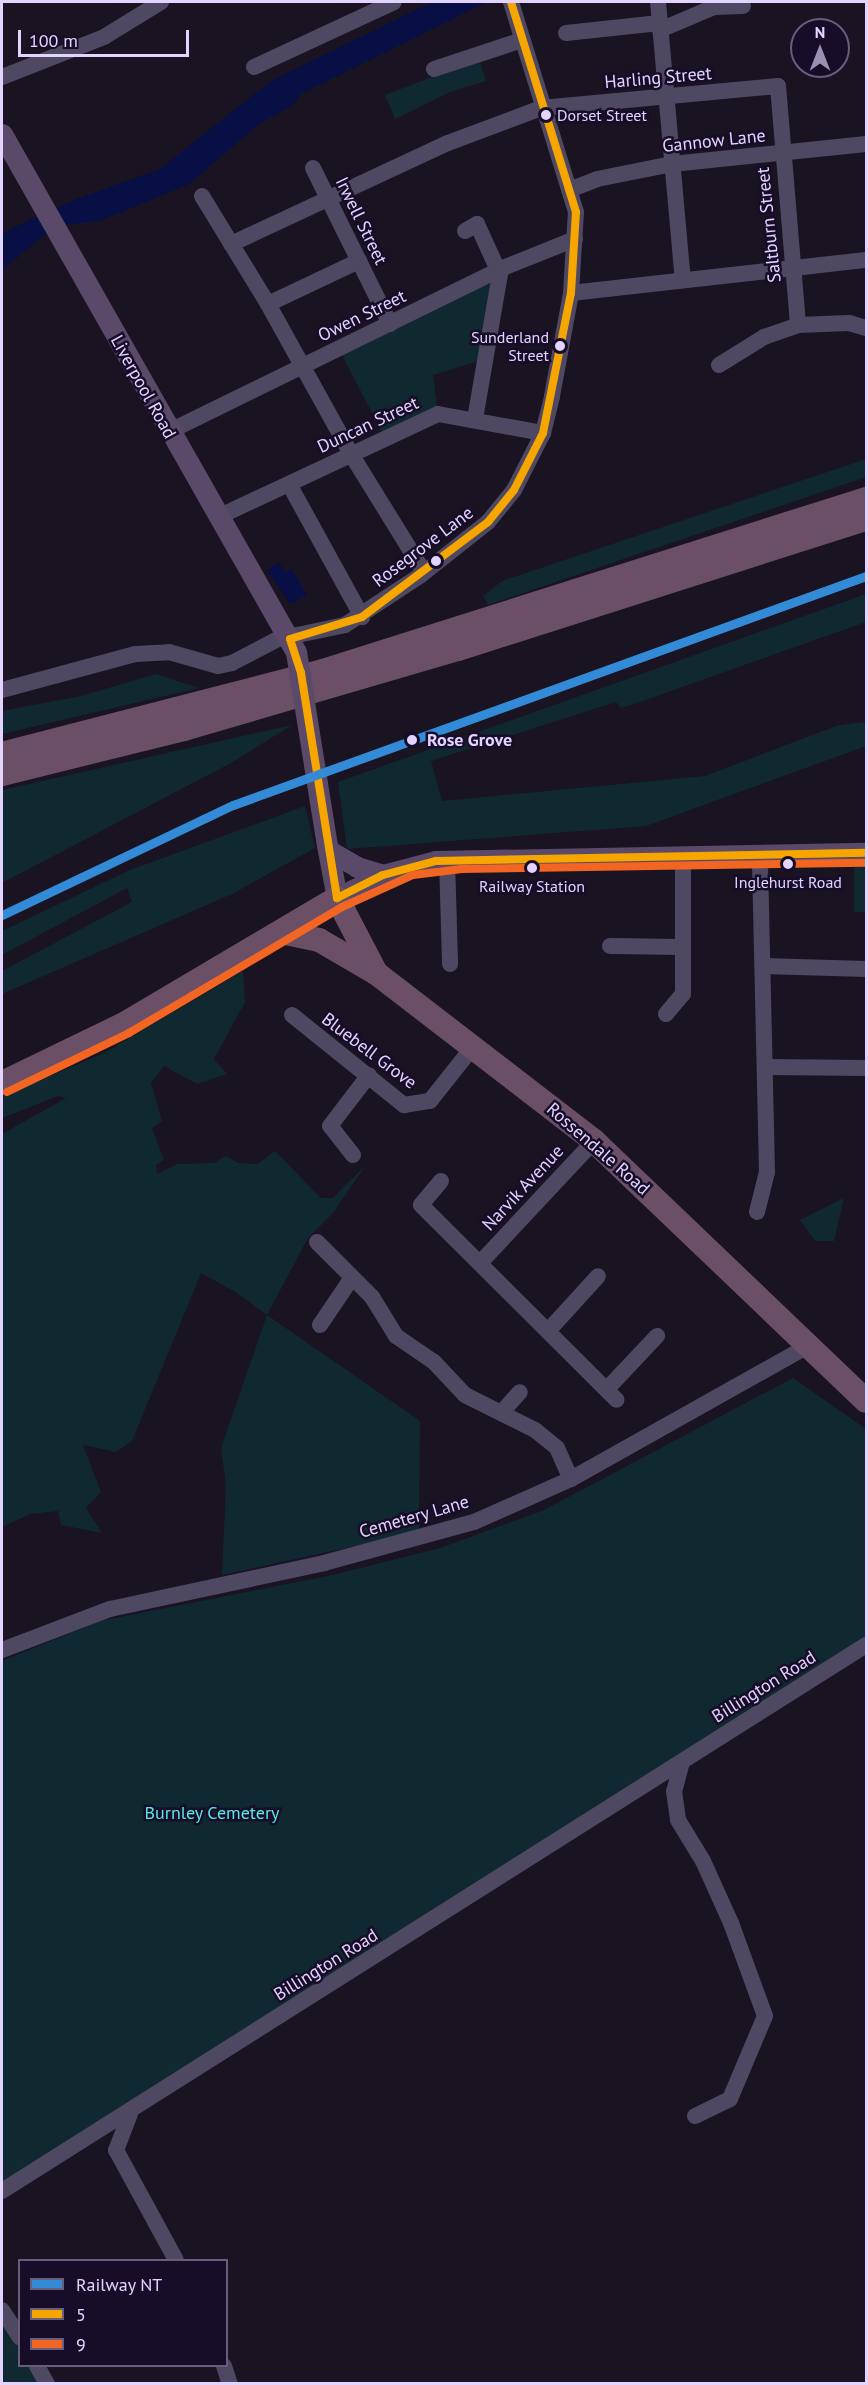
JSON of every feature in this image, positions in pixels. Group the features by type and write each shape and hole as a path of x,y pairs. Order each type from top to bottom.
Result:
{"highway":[{"path":"707,550 770,521 867,488"},
{"path":"2,754 324,671 867,499"},
{"path":"2,774 183,729 425,659 867,519"},
{"path":"2,1083 124,1024 337,898"},
{"name":"Rossendale Road","path":"337,898 376,973 594,1141 867,1401"},
{"path":"281,932 319,940 376,973"}],"main road":[{"name":"Liverpool Road","path":"2,134 168,432 293,646"},
{"path":"293,646 337,898 383,875 410,865 447,860 867,853"},
{"path":"328,847 357,867 383,875"}],"street":[{"path":"2,77 104,37 161,2"},
{"path":"254,67 394,2"},
{"path":"658,2 683,280"},
{"path":"566,33 660,26 714,4 743,6"},
{"name":"Rosegrove Lane","path":"2,690 135,654 169,652 218,666 232,663 278,639 293,646 362,617 488,522 514,490 543,433 571,293 576,212 512,6"},
{"path":"434,69 522,40"},
{"name":"Harling Street","path":"542,108 778,86"},
{"name":"Saltburn Street","path":"778,86 781,153 798,325"},
{"path":"231,244 448,143 542,108"},
{"name":"Gannow Lane","path":"569,190 597,179 672,164 867,144"},
{"name":"Irwell Street","path":"313,168 390,324"},
{"path":"202,196 268,304 351,454 424,572"},
{"path":"465,231 477,224 499,269 475,418"},
{"name":"Owen Street","path":"168,432 499,269 576,239"},
{"path":"571,293 867,260"},
{"path":"268,304 359,261"},
{"path":"719,364 764,337 798,325 849,323 867,328"},
{"name":"Duncan Street","path":"218,517 438,414 475,418 543,433"},
{"path":"289,484 362,617"},
{"path":"666,1014 683,994 683,856"},
{"path":"757,1212 767,1172 760,856"},
{"path":"447,860 450,964"},
{"path":"610,946 683,947"},
{"path":"763,966 867,969"},
{"name":"Bluebell Grove","path":"292,1015 404,1105 416,1106 430,1101 472,1048"},
{"path":"766,1066 867,1068"},
{"path":"353,1155 330,1126 369,1076"},
{"name":"Narvik Avenue","path":"480,1263 594,1141"},
{"path":"441,1182 421,1205 612,1394 657,1336"},
{"path":"317,1249 372,1297 396,1336 434,1362 465,1395 535,1430 557,1448 571,1479"},
{"path":"548,1331 598,1276"},
{"path":"320,1325 351,1279"},
{"name":"Cemetery Lane","path":"2,1650 110,1610 324,1563 474,1522 571,1479 808,1346"},
{"path":"501,1413 520,1392"},
{"name":"Billington Road","path":"2,2191 130,2113 867,1645"},
{"path":"682,1762 674,1791 678,1820 703,1861 731,1923 765,2016 730,2099 695,2116"},
{"path":"130,2113 116,2150 175,2259"},
{"path":"2,2310 18,2335"},
{"path":"38,2367 47,2384"},
{"path":"224,2367 230,2384"}],"green space":[{"path":"479,59 486,81 450,92 395,119 385,95"},
{"path":"498,270 485,359 433,375 438,414 385,438 339,349"},
{"path":"866,459 866,477 488,605 483,596 502,581"},
{"path":"866,594 866,622 637,703 621,708 616,702 431,761 442,801 705,776 839,725 866,722 866,746 646,826 347,849 338,782"},
{"path":"156,674 199,688 2,734 2,711 81,696"},
{"path":"292,725 231,763 2,883 2,790"},
{"path":"305,806 315,848 232,894 2,994 2,971 132,902 127,888 2,955 2,931 130,870"},
{"path":"854,865 866,865 866,912 854,912"},
{"path":"243,971 245,1002 214,1059 227,1074 197,1084 164,1066 151,1083 162,1121 152,1128 164,1160 156,1165 157,1174 177,1164 214,1163 226,1156 238,1163 258,1164 275,1151 321,1198 333,1198 366,1165 333,1213 308,1238 267,1315 237,1293 201,1273 132,1441 116,1452 83,1445 101,1492 86,1508 102,1533 61,1525 58,1511 30,1514 2,1527 2,1134 66,1098 58,1096 2,1118 2,1097 106,1052"},
{"path":"844,1198 834,1241 815,1241 800,1220"},
{"path":"267,1315 420,1421 419,1532 222,1575 226,1485 221,1448"},
{"name":"Burnley Cemetery","path":"793,1378 866,1429 866,1645 2,2191 2,1661 100,1621 328,1576 440,1548 544,1510"},
{"path":"2,2318 18,2344 18,2367 33,2367 42,2383 2,2383"}],"shaded area":[{"path":"432,2 487,2 301,94 292,106 260,123 189,184 100,221 65,225 43,236 2,270 2,235 74,200 160,169 271,81"},
{"path":"279,563 285,572 292,569 307,595 290,604 267,570"}],"rail line":[{"name":"NT","path":"2,915 233,805 866,576"}],"transit line":[{"name":"5","path":"290,639 362,617 488,522 514,490 543,433 571,293 576,212 511,2"},
{"name":"5","path":"290,639 301,673 337,898"},
{"name":"5","path":"337,898 383,875 436,861 866,853"},
{"name":"9","path":"7,1092 129,1033 342,907 413,875 462,869 866,863"}],"place":[{"name":"Dorset Street","path":"546,115"},
{"name":"Sunderland Street","path":"560,346"},
{"name":"Rose Grove","path":"412,740"},
{"name":"Inglehurst Road","path":"788,864"},
{"name":"Railway Station","path":"532,868"}]}
